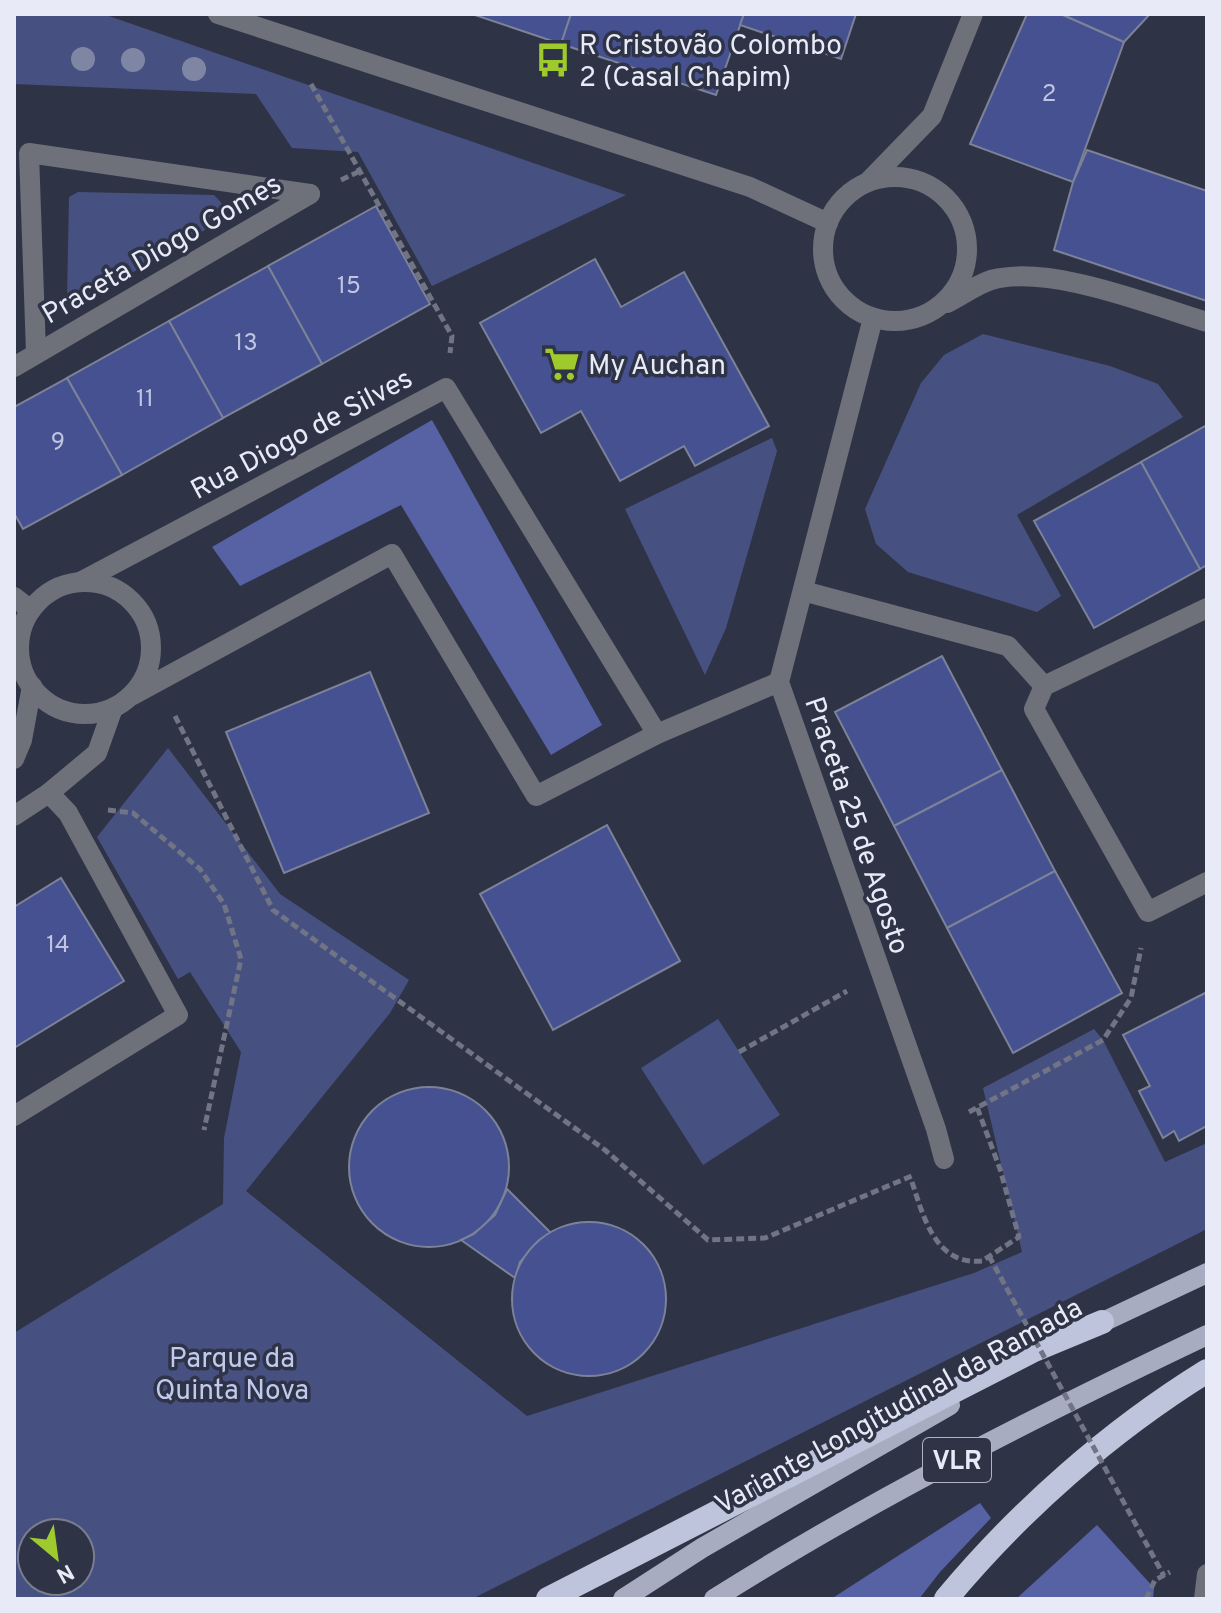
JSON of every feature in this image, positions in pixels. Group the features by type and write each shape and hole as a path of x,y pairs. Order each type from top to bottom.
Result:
{"highway":[{"path":"548,1599 1032,1351 1102,1322"},
{"path":"946,1599 981,1557 1057,1483 1207,1371"}],"main road":[{"name":"Variante Longitudinal da Ramada","path":"623,1599 814,1482 1102,1322 1207,1273"},
{"name":"VLR","path":"714,1599 842,1522 963,1456 1078,1396 1207,1335"}],"street":[{"path":"218,14 750,187 828,223"},
{"path":"973,14 932,116 868,182 844,198 828,223 822,252 830,281 847,304 873,318 895,322 916,318 989,281 1022,275 1065,280 1207,322"},
{"name":"Praceta Diogo Gomes","path":"14,367 310,194 29,153 36,352"},
{"path":"868,182 891,177 914,179 935,189 953,206 963,226 968,249 964,272 953,293 936,309"},
{"name":"Praceta 25 de Agosto","path":"873,318 779,682 944,1159"},
{"name":"Rua Diogo de Silves","path":"31,610 44,596 60,587 80,582 446,388 657,734"},
{"path":"14,597 31,610 22,629 19,649 23,669 32,686 47,702 69,713 91,714 113,708 392,554 536,796 657,734 779,682"},
{"path":"80,582 102,584 123,594 140,610 149,630 152,654 145,676 133,695"},
{"path":"803,591 1008,646 1044,686"},
{"path":"1207,608 1044,686 1034,709 1148,912 1207,882"},
{"path":"14,759 22,740 32,686"},
{"path":"14,816 49,793 97,753 113,708"},
{"path":"14,1116 178,1015 68,813 49,793"},
{"path":"1204,1599 1207,1574"}],"path":[{"path":"286,37 358,172 452,336 446,388"},
{"path":"158,683 273,910 605,1150 708,1240 765,1238 911,1177 924,1221 940,1247 975,1261 989,1256 1019,1237 1000,1169 977,1107"},
{"path":"68,813 95,808 133,813 200,869 224,904 241,959 204,1130"},
{"path":"936,1129 1103,1040 1131,998 1148,912"},
{"path":"739,1052 879,973"},
{"path":"989,1256 1164,1576 1155,1580 1146,1599"}],"green space":[{"path":"14,14 103,14 626,195 432,286 358,152 292,148 256,94 14,84"},
{"path":"78,192 214,195 226,208 220,221 79,304 67,298 69,197"},
{"path":"983,334 1110,366 1158,384 1183,417 1017,515 1061,596 1037,612 908,572 876,544 865,509 921,383 944,355"},
{"path":"772,438 777,451 726,628 705,675 625,509"},
{"name":"Parque da Quinta Nova","path":"168,748 280,894 409,980 390,1013 246,1191 527,1416 974,1273 1022,1252 983,1088 1094,1029 1103,1040 1165,1162 1207,1143 1207,1229 472,1599 14,1599 14,1333 223,1204 224,1138 241,1052 190,972 178,979 97,837"},
{"path":"718,1019 780,1115 703,1165 641,1068"}],"shaded area":[{"path":"432,420 602,725 551,755 401,505 240,586 212,547"},
{"path":"980,1503 991,1518 919,1599 831,1599"},
{"path":"1097,1525 1154,1588 1153,1599 1016,1599"}],"building":[{"path":"472,14 571,14 561,44"},
{"path":"571,14 744,14 716,95 561,44"},
{"path":"744,14 856,14 841,59 740,25"},
{"path":"1027,14 1061,14 1124,42 1073,182 970,144"},
{"path":"1061,14 1150,14 1124,42"},
{"path":"1087,150 1207,191 1207,301 1054,250 1073,182"},
{"path":"376,206 430,304 322,364 268,266"},
{"path":"595,259 621,307 684,272 769,426 695,466 684,446 620,481 581,411 541,433 480,323"},
{"path":"268,266 322,364 223,418 169,321"},
{"path":"169,321 223,418 122,475 67,378"},
{"path":"67,378 122,475 23,529 14,513 14,407"},
{"path":"1207,425 1207,565 1200,569 1141,462"},
{"path":"1141,462 1200,569 1094,628 1034,521"},
{"path":"942,656 1002,770 894,826 835,712"},
{"path":"370,672 429,813 284,873 226,732"},
{"path":"1002,770 1055,871 947,928 894,826"},
{"path":"607,825 680,961 553,1030 480,894"},
{"path":"1055,871 1122,993 1013,1053 947,928"},
{"path":"61,878 124,981 14,1048 14,907"},
{"path":"1207,992 1207,1126 1179,1141 1174,1131 1163,1138 1139,1091 1150,1086 1123,1035"},
{"path":"429,1087 460,1093 486,1110 503,1136 509,1167 503,1198 486,1224 460,1241 429,1247 398,1241 372,1224 355,1198 349,1167 355,1136 372,1110 398,1093"},
{"path":"507,1189 551,1233 539,1240 520,1262 515,1278 461,1240 474,1234 495,1215"},
{"path":"589,1222 618,1228 643,1245 660,1270 666,1299 660,1328 643,1353 618,1370 589,1376 560,1370 535,1353 518,1328 512,1299 518,1270 535,1245 560,1228"}],"place":[{"name":"R Cristovão Colombo 2 (Casal Chapim)","path":"553,60"},
{"name":"My Auchan","path":"562,364"}]}
